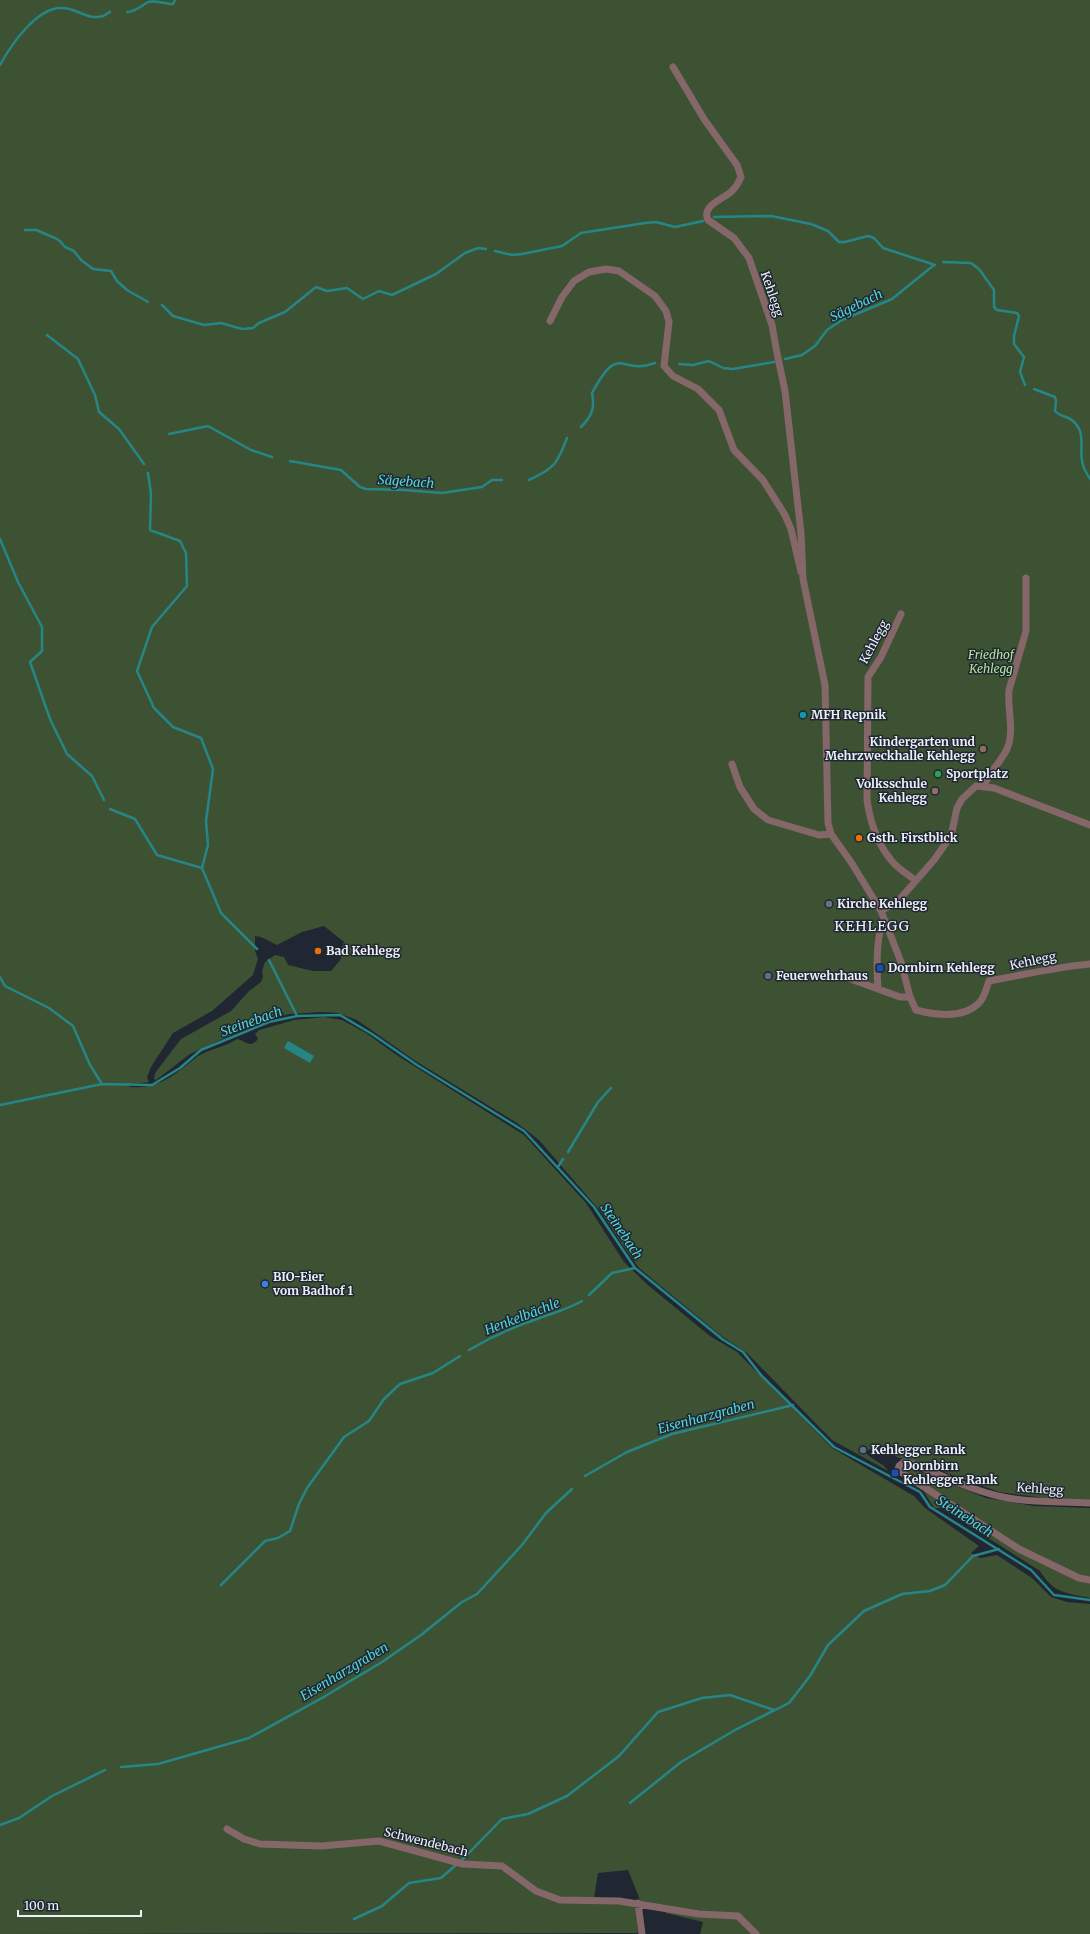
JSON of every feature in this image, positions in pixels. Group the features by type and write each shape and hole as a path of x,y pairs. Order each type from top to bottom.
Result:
{"street":[{"name":"Kehlegg","path":"673,67 704,119 737,165 741,177 732,191 707,210 706,216 708,220 734,238 749,258 772,325 784,391 801,533 804,579 825,685 826,811 831,834 851,862 881,911 901,962 910,997 916,1010 930,1014 949,1015 969,1010 978,1004 983,997 989,981 1033,973 1050,968 1090,964"},
{"name":"Kehlegg","path":"550,321 562,297 574,281 589,272 606,269 619,271 655,296 666,310 669,322 664,366 665,369 673,376 698,389 719,410 734,450 763,480 785,515 791,529 798,565 804,579"},
{"path":"984,786 987,778 999,762 1008,744 1011,729 1008,700 1009,690 1026,631 1026,578"},
{"name":"Kehlegg","path":"901,614 881,657 868,677 867,800 869,815 880,844 891,861 915,880"},
{"path":"732,764 740,787 754,809 768,820 819,834 831,834"},
{"path":"881,911 899,900 934,860 951,836 958,808 962,799 976,786 984,786 1090,826"},
{"path":"878,989 876,961 881,927 885,922"},
{"path":"838,978 845,977 900,997 910,997"},
{"name":"Kehlegg","path":"1090,1503 1035,1502 1006,1498 974,1488 913,1464 904,1462 899,1466 898,1470 903,1475 927,1488 1019,1549 1079,1578 1090,1580"},
{"name":"Schwendebach","path":"227,1829 244,1839 260,1844 282,1846 321,1846 379,1841 452,1862 502,1866 536,1891 560,1900 638,1903 699,1914 738,1916 756,1934"},
{"path":"638,1903 642,1934"}],"green space":[{"name":"Friedhof Kehlegg","path":"0,0 1090,0 1090,1500 1052,1499 999,1492 911,1460 899,1458 874,1447 865,1452 883,1465 888,1471 832,1440 747,1353 720,1335 639,1268 601,1212 539,1140 517,1123 414,1060 357,1020 338,1013 322,1012 289,1014 257,1023 190,1054 156,1080 154,1079 155,1073 181,1039 231,1011 249,991 261,982 265,962 275,955 284,957 288,965 313,971 331,971 341,959 340,952 344,942 324,926 302,932 277,945 261,937 255,936 255,951 258,959 253,975 212,1011 173,1033 151,1067 147,1077 149,1082 131,1084 129,1087 154,1085 161,1082 198,1056 237,1039 248,1044 253,1044 258,1039 255,1034 259,1030 294,1020 324,1017 342,1020 366,1033 398,1056 524,1135 586,1203 624,1262 649,1286 710,1336 737,1352 832,1448 914,1496 925,1508 979,1546 971,1553 980,1558 997,1555 1032,1578 1051,1597 1067,1602 1090,1604 1090,1934 700,1934 703,1922 666,1913 661,1907 642,1905 628,1870 598,1873 594,1898 635,1900 638,1933 0,1934"},
{"path":"911,1468 986,1498 1034,1506 1090,1508 1090,1598 1067,1593 1055,1588 1040,1571 941,1508 934,1508 923,1490 905,1481 910,1475 908,1471"}],"shaded area":[{"path":"288,1041 314,1056 310,1063 284,1048"}],"waterway":[{"path":"127,12 135,10 148,2 154,1 173,4 175,0"},
{"path":"0,65 25,29 42,14 61,8 66,8 92,17 103,16 110,12"},
{"path":"714,217 771,216 811,224 828,231 839,242 845,242 868,236 874,238 883,248 935,265"},
{"path":"495,251 512,255 522,254 562,246 581,233 645,223 656,222 675,227 703,221"},
{"path":"25,230 36,230 55,238 65,247 74,251 81,260 93,269 111,271 117,281 127,290 148,302"},
{"path":"162,305 173,316 204,325 221,323 242,329 253,328 259,323 285,312 316,287 327,291 347,288 363,299 379,291 392,295 436,274 465,253 478,248 486,249"},
{"path":"943,262 971,263 979,269 994,290 994,307 997,310 1017,313 1019,316 1014,336 1014,344 1024,357 1020,372 1025,385"},
{"name":"Sägebach","path":"785,359 802,355 815,346 827,330 842,320 892,299 934,265"},
{"path":"47,335 78,359 95,395 99,412 119,429 144,464"},
{"name":"Sägebach","path":"679,364 693,365 709,361 723,368 733,369 774,362"},
{"name":"Sägebach","path":"581,427 592,412 592,393 601,377 609,368 615,364 621,363 634,366 643,366 655,363"},
{"path":"1034,389 1055,397 1055,411 1072,420 1078,427 1081,437 1081,454 1083,465 1090,479"},
{"name":"Sägebach","path":"169,434 208,426 251,450 272,457"},
{"name":"Sägebach","path":"529,480 544,472 554,464 567,438"},
{"name":"Sägebach","path":"290,461 341,470 360,487 366,489 442,493 482,487 492,480 502,480"},
{"path":"148,473 151,494 150,530 180,541 186,553 187,586 152,627 137,671 154,708 173,727 201,738 213,769 206,821 208,845 202,868"},
{"path":"0,539 18,582 42,627 42,651 30,662 50,719 67,754 92,776 104,800"},
{"path":"110,809 135,819 157,855 202,868 221,913 257,949"},
{"path":"269,960 297,1016"},
{"name":"Steinebach","path":"0,977 5,986 49,1008 73,1026 90,1065 102,1084"},
{"name":"Steinebach","path":"0,1105 102,1084 152,1085 180,1068 201,1050 269,1022 297,1016 340,1015 372,1034 417,1065 524,1131 594,1207 635,1268 722,1339 743,1352 761,1375 834,1447 920,1492 930,1507 1031,1570 1054,1595 1090,1600"},
{"path":"568,1152 598,1102 611,1088"},
{"path":"558,1167 563,1159"},
{"name":"Henkelbächle","path":"589,1295 612,1273 635,1268"},
{"name":"Henkelbächle","path":"469,1350 511,1329 565,1309 582,1301"},
{"name":"Henkelbächle","path":"221,1585 265,1541 278,1538 290,1531 299,1504 307,1488 344,1437 369,1421 384,1399 400,1384 433,1373 460,1356"},
{"name":"Eisenharzgraben","path":"585,1476 627,1452 672,1434 793,1405"},
{"name":"Eisenharzgraben","path":"121,1767 158,1764 249,1738 322,1698 382,1662 421,1635 462,1602 477,1594 522,1545 546,1513 572,1489"},
{"path":"630,1803 681,1762 735,1730 789,1703 810,1676 828,1645 864,1611 902,1594 930,1591 945,1585 973,1556 999,1549"},
{"path":"461,1861 502,1819 528,1814 567,1796 619,1756 658,1712 702,1698 730,1695 774,1710"},
{"name":"Eisenharzgraben","path":"0,1825 19,1818 52,1796 105,1770"},
{"path":"354,1919 382,1906 409,1883 441,1878 457,1864"}],"place":[{"name":"MFH Repnik","path":"803,715"},
{"name":"Kindergarten und Mehrzweckhalle Kehlegg","path":"983,749"},
{"name":"Sportplatz","path":"938,774"},
{"name":"Volksschule Kehlegg","path":"935,791"},
{"name":"Gsth. Firstblick","path":"859,838"},
{"name":"Kirche Kehlegg","path":"829,904"},
{"name":"Bad Kehlegg","path":"318,951"},
{"name":"Dornbirn Kehlegg","path":"880,968"},
{"name":"Feuerwehrhaus","path":"768,976"},
{"name":"BIO-Eier vom Badhof 1","path":"265,1284"},
{"name":"Kehlegger Rank","path":"863,1450"},
{"name":"Dornbirn Kehlegger Rank","path":"895,1473"}],"district":[{"name":"KEHLEGG","path":"872,926"}]}
